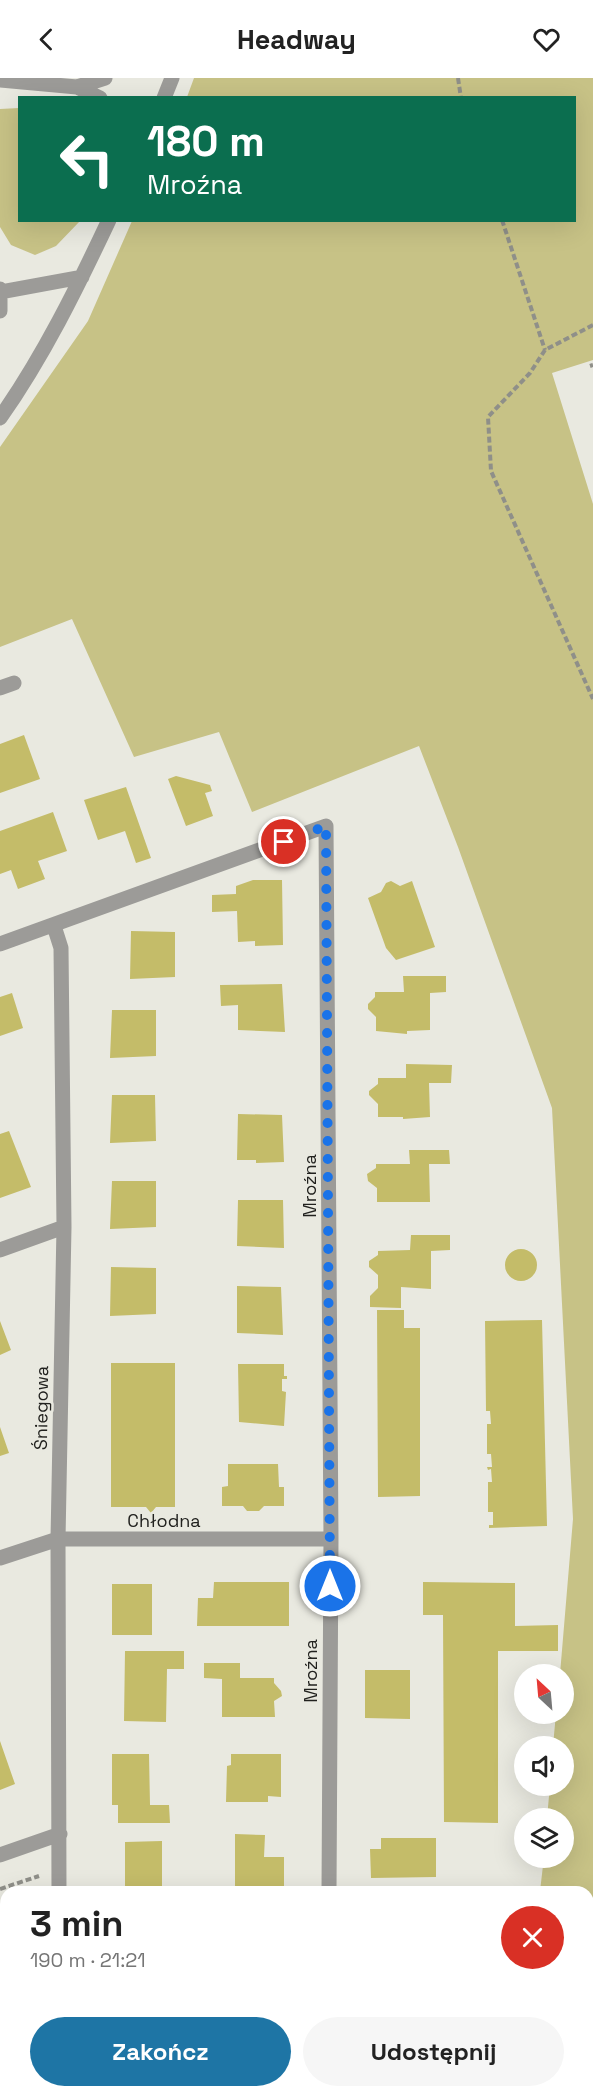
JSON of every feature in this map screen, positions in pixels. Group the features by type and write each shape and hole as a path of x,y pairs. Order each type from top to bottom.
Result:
{"street":[{"path":"77,87 105,78"},
{"path":"165,96 172,78"},
{"path":"0,80 77,87 96,96"},
{"path":"0,418 15,397 82,277 108,222"},
{"path":"0,311 1,290 82,277"},
{"name":"Mroźna","path":"0,945 326,826 331,1539 328,1886"},
{"name":"Śniegowa","path":"54,926 61,948 64,1227 58,1539 59,1886"},
{"path":"0,1250 64,1227"},
{"name":"Chłodna","path":"0,1558 58,1539 331,1539"},
{"path":"0,1855 60,1834"}],"path":[{"path":"458,78 461,96"},
{"path":"503,222 545,351"},
{"path":"593,325 545,351 530,373 488,417 491,471 593,699"},
{"path":"9,1886 60,1869"}],"shaded area":[{"path":"194,78 593,78 593,360 552,373 593,504 593,1886 541,1886 543,1868 574,1868 574,1808 548,1808 549,1796 574,1796 574,1736 554,1736 555,1724 574,1724 574,1664 561,1664 573,1519 552,1108 458,847 419,746 252,812 219,732 134,757 72,619 0,647 0,447 88,321 132,222 576,222 576,96 187,96"},
{"path":"18,108 18,222 79,222 56,246 35,255 11,245 0,227 0,109"}],"building":[{"path":"24,735 40,779 0,793 0,744"},
{"path":"176,776 210,785 212,791 205,793 213,816 186,826 168,779"},
{"path":"126,787 151,858 136,863 125,831 98,840 84,800"},
{"path":"53,812 67,851 38,861 45,879 18,889 11,870 0,874 0,831"},
{"path":"253,880 282,880 283,945 255,946 255,941 238,942 237,911 212,912 212,895 236,894 236,886"},
{"path":"391,881 400,886 412,881 435,947 396,960 386,948 368,898 381,892 386,883"},
{"path":"131,931 175,932 175,977 130,979"},
{"path":"403,976 446,976 446,992 430,993 430,1030 407,1031 407,1034 376,1031 376,1017 368,1009 368,1004 375,997 375,992 404,992"},
{"path":"282,984 285,1032 238,1030 238,1005 221,1006 220,985"},
{"path":"12,993 23,1028 0,1036 0,997"},
{"path":"112,1010 156,1010 156,1056 110,1058"},
{"path":"406,1064 452,1065 451,1083 429,1083 430,1117 403,1119 403,1117 378,1117 378,1104 369,1095 369,1091 378,1084 378,1078 406,1078"},
{"path":"112,1095 155,1095 156,1141 110,1143"},
{"path":"238,1114 282,1115 284,1162 256,1163 256,1160 237,1160"},
{"path":"9,1131 31,1187 0,1198 0,1134"},
{"path":"409,1150 449,1150 450,1164 429,1164 430,1202 377,1202 377,1188 368,1181 367,1174 376,1168 376,1164 410,1164"},
{"path":"112,1181 156,1181 156,1227 110,1229"},
{"path":"238,1200 283,1200 284,1248 237,1246"},
{"path":"411,1235 450,1235 450,1250 431,1251 431,1289 401,1287 401,1308 370,1307 370,1296 378,1288 378,1275 369,1267 369,1261 378,1255 378,1251 410,1250"},
{"path":"521,1249 532,1254 537,1265 532,1276 521,1281 510,1276 505,1265 510,1254"},
{"path":"111,1267 156,1268 156,1314 110,1316"},
{"path":"237,1286 281,1287 283,1335 237,1333"},
{"path":"377,1310 404,1310 404,1328 420,1328 420,1496 378,1497"},
{"path":"542,1320 547,1526 489,1528 489,1525 493,1525 493,1512 488,1512 488,1482 492,1482 491,1469 488,1470 487,1467 492,1467 491,1454 487,1454 487,1424 491,1424 490,1411 486,1411 485,1321"},
{"path":"0,1321 11,1350 0,1355"},
{"path":"111,1363 175,1363 175,1507 156,1507 151,1513 146,1507 111,1507"},
{"path":"238,1364 284,1364 284,1376 287,1376 287,1379 282,1379 282,1391 286,1392 284,1426 239,1422"},
{"path":"0,1427 9,1453 0,1456"},
{"path":"228,1464 278,1464 279,1487 284,1487 284,1506 264,1506 259,1511 247,1511 243,1506 222,1506 222,1487 228,1486"},
{"path":"214,1582 289,1582 289,1626 197,1626 198,1598 213,1598"},
{"path":"423,1582 515,1583 515,1626 558,1625 558,1651 498,1651 498,1823 444,1822 443,1615 423,1615"},
{"path":"112,1584 152,1584 152,1635 112,1635"},
{"path":"125,1651 184,1651 184,1669 167,1669 166,1722 124,1721"},
{"path":"204,1663 240,1663 240,1678 274,1678 274,1683 282,1696 274,1701 275,1717 222,1717 222,1679 204,1678"},
{"path":"365,1670 410,1670 410,1719 365,1718"},
{"path":"0,1741 15,1784 0,1790"},
{"path":"112,1754 149,1754 150,1805 169,1805 170,1823 118,1823 118,1805 112,1805"},
{"path":"231,1754 281,1754 281,1797 268,1796 268,1802 226,1802 227,1766 231,1765"},
{"path":"235,1834 265,1835 264,1857 284,1857 284,1886 235,1886"},
{"path":"381,1838 436,1838 436,1877 371,1878 370,1849 381,1849"},
{"path":"162,1841 162,1886 125,1886 125,1842"}],"route":[{"path":"284,842 326,826 330,1586"}]}
